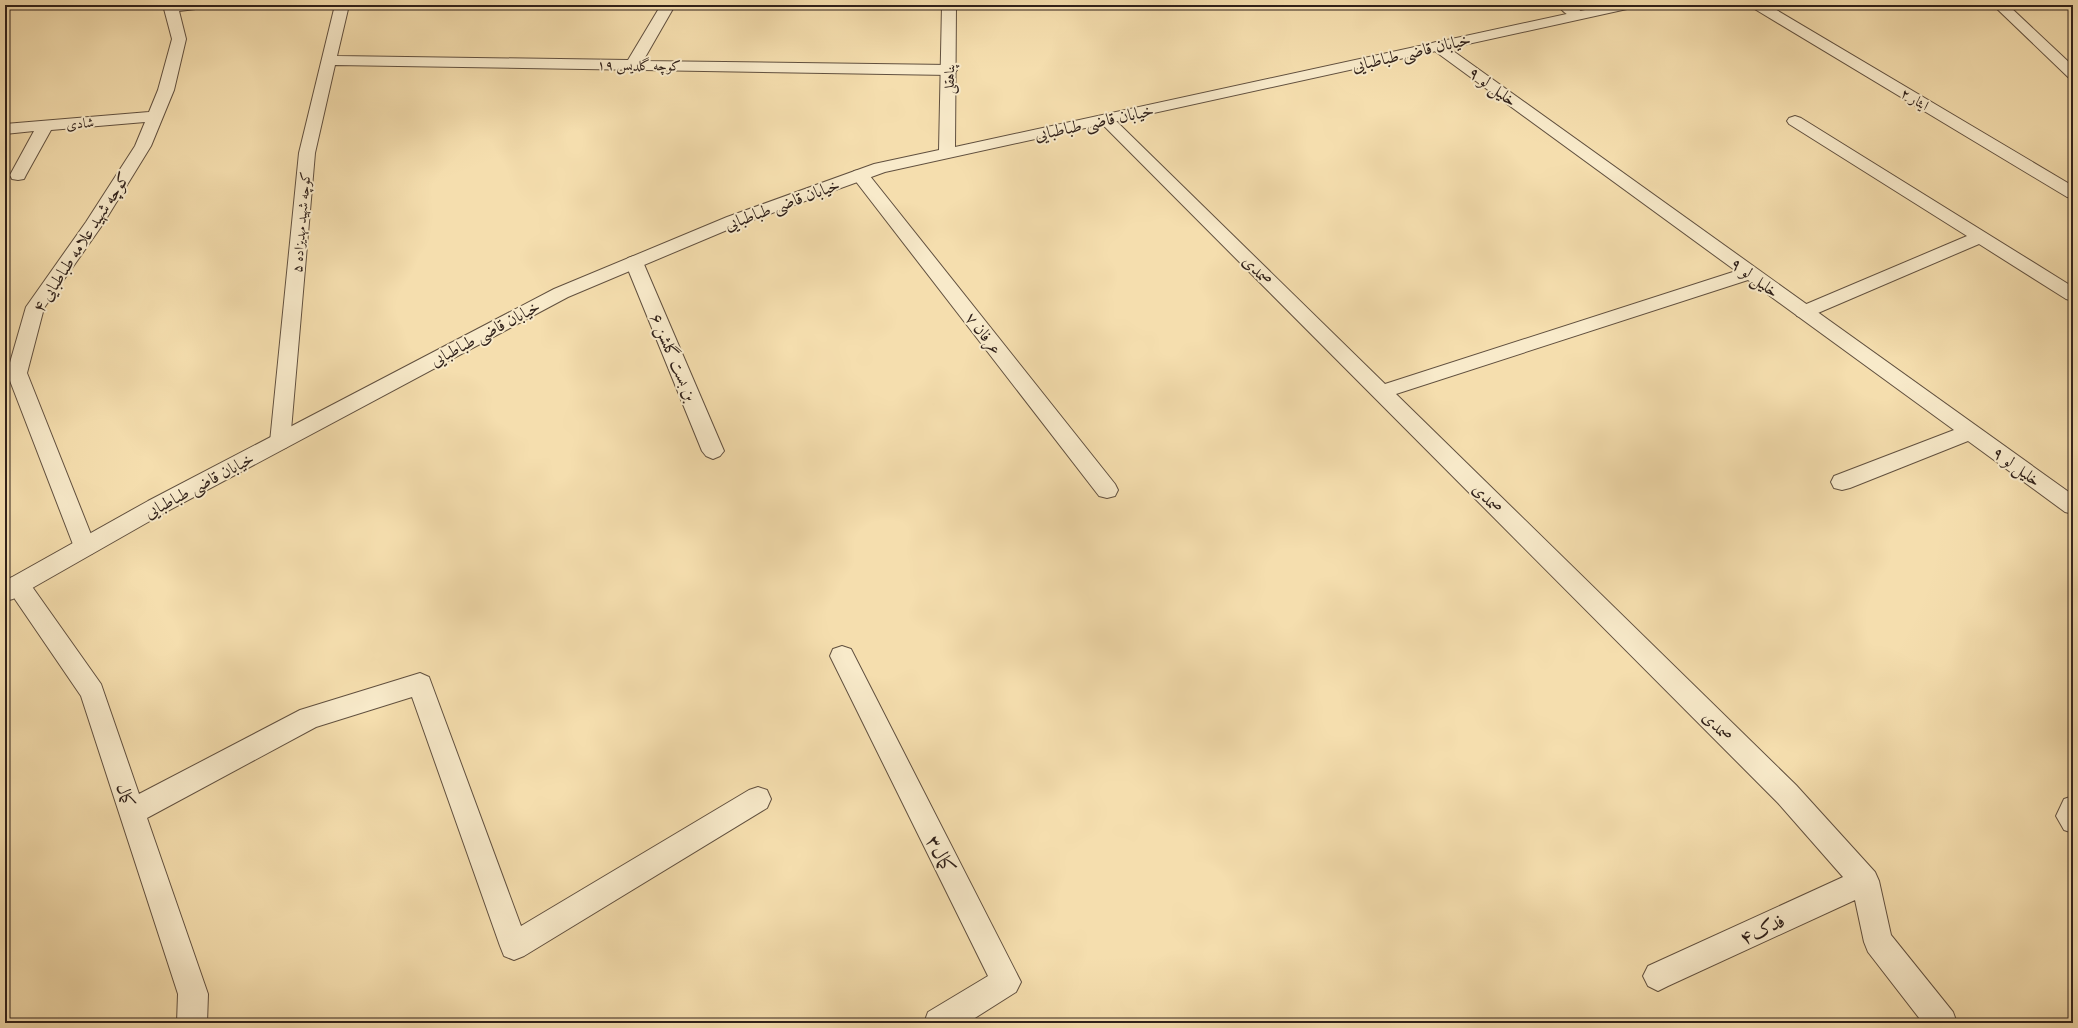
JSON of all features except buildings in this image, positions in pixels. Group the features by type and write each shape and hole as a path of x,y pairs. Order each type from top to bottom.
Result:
{"street":[{"path":"170,6 199,5"},
{"name":"کوچه شهید مهدیزاده ۵","path":"280,442 307,153 342,5"},
{"name":"پناهقلی","path":"947,154 949,5"},
{"name":"خیابان قاضی طباطبایی","path":"11,588 280,442 561,293 733,221 860,175 880,168 1106,120 1437,46 1572,10 1627,5"},
{"name":"ایثار ۲","path":"1758,5 2073,193"},
{"path":"2000,5 2073,74"},
{"name":"کوچه شهید علامه طباطبایی ۴","path":"85,547 17,373 36,307 98,218 143,146 156,116 166,90 179,39 170,6"},
{"path":"633,65 667,7"},
{"name":"خلیل لو ۹","path":"1437,46 2073,506"},
{"name":"کوچه گلدیس ۱۹","path":"329,60 949,70"},
{"name":"شادی","path":"5,129 156,116"},
{"name":"صمدی","path":"1106,120 1787,794 1865,881"},
{"path":"1795,121 2073,295"},
{"path":"18,175 45,126"},
{"name":"عرفان ۷","path":"860,175 1107,490"},
{"path":"1804,312 1980,237"},
{"name":"بن بست گلشن ۶","path":"634,262 713,451"},
{"path":"1381,392 1750,273"},
{"path":"1842,482 1970,432"},
{"name":"کمال","path":"11,588 92,692 192,994 192,1023"},
{"name":"کمال۳","path":"842,656 1006,982 939,1023"},
{"path":"132,812 308,718 420,684 514,946 758,799"},
{"path":"1865,881 1878,942 1942,1023"},
{"name":"فدک۴","path":"1658,976 1865,881"}]}
